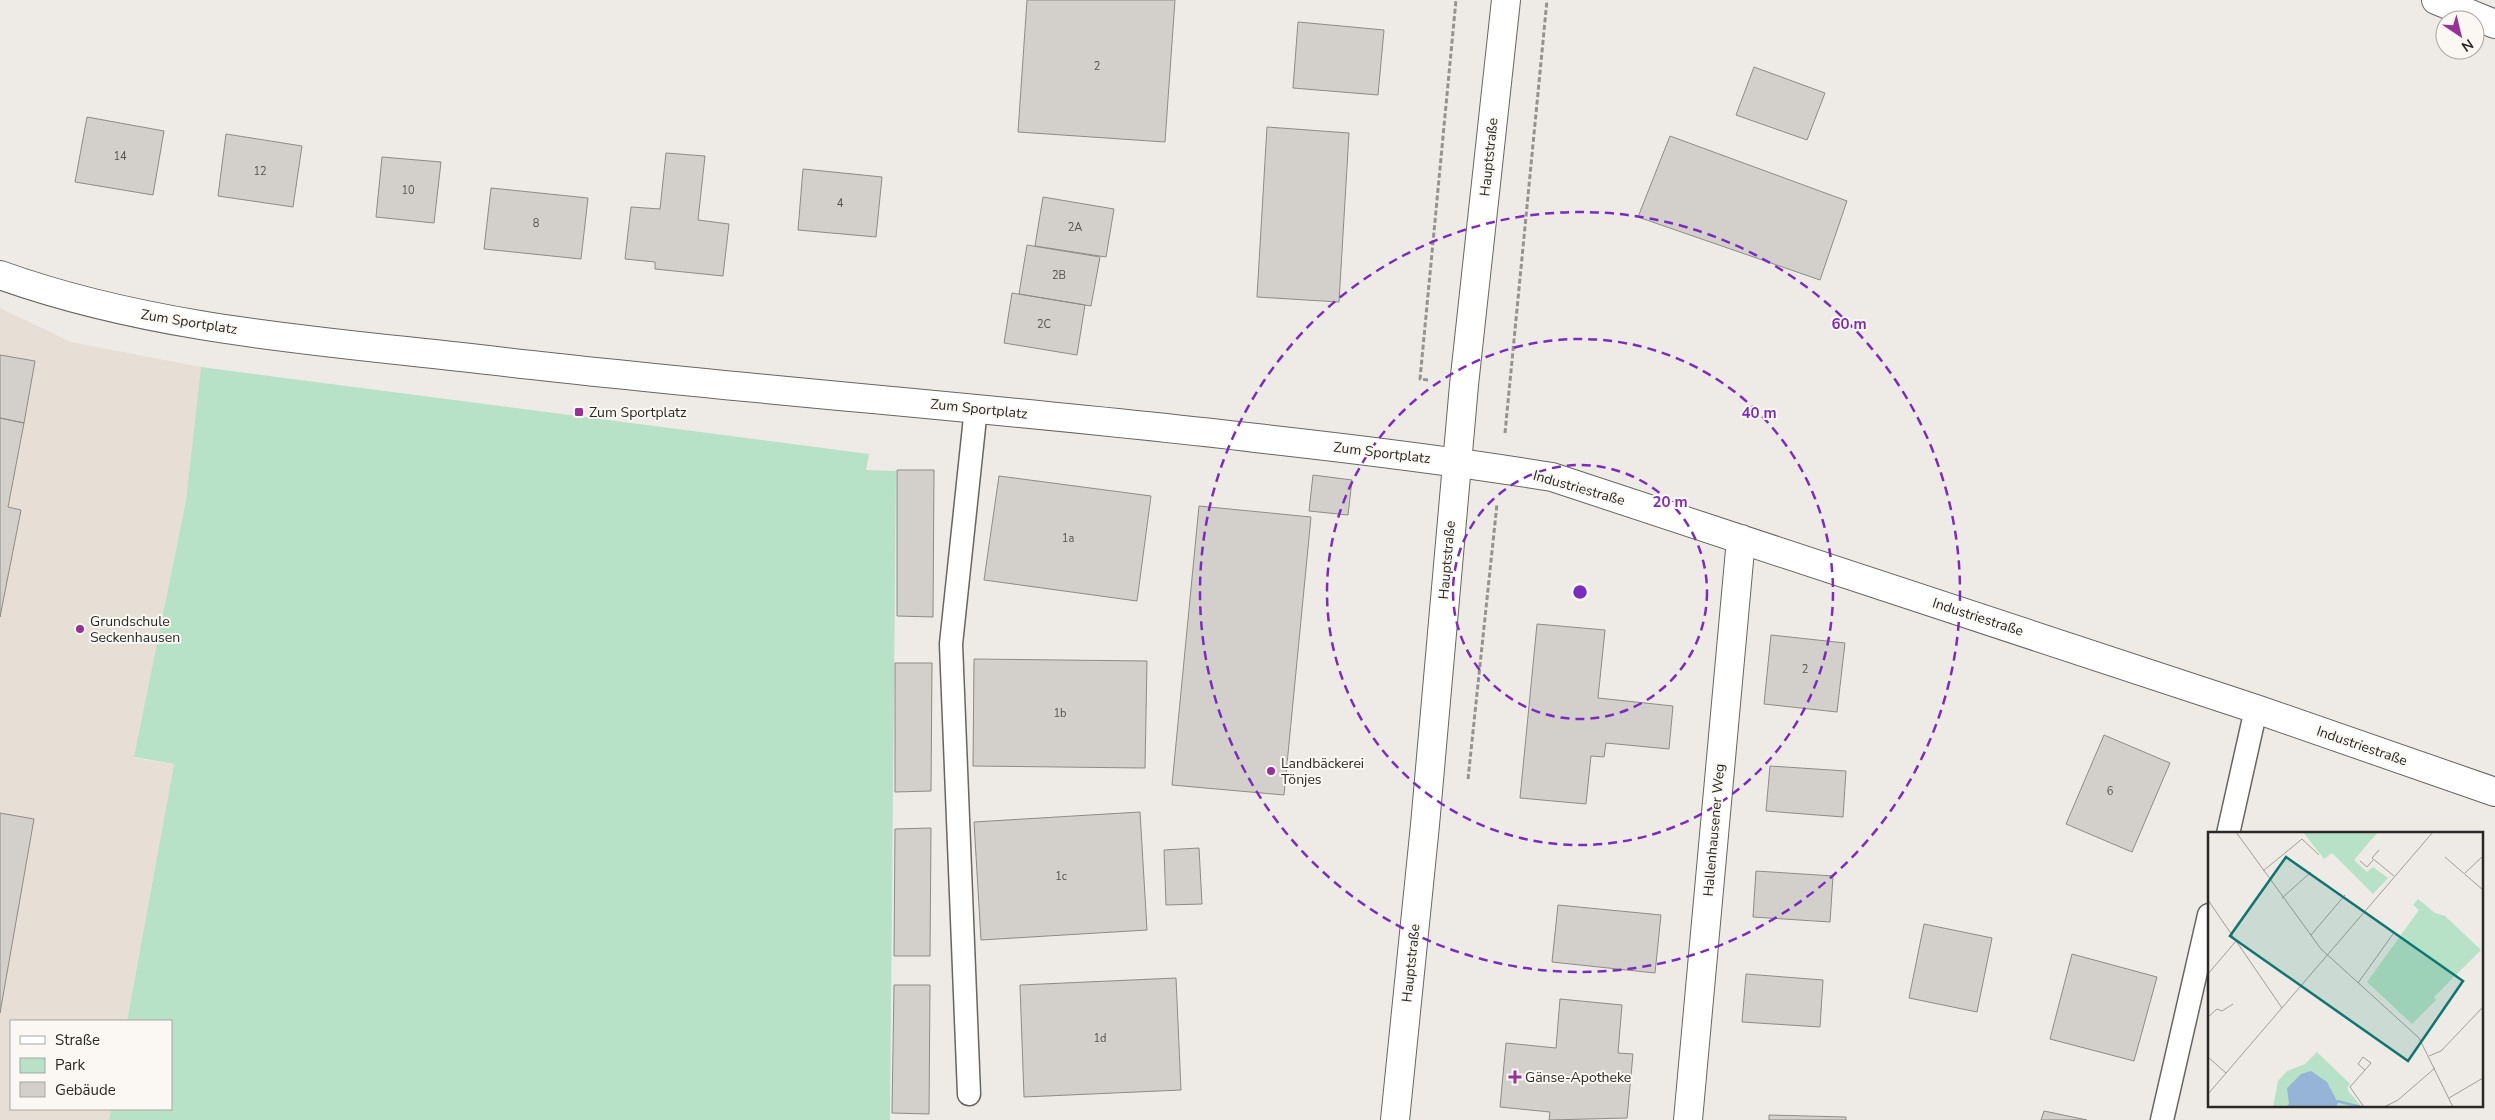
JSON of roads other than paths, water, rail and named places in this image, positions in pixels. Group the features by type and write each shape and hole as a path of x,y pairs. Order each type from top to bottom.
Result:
{"street":[{"name":"Hauptstraße","path":"1395,1120 1425,824 1456,461 1506,0"},
{"path":"2436,0 2495,24"},
{"name":"Zum Sportplatz","path":"0,275 41,289 151,317 258,333 588,372 976,408 1456,461"},
{"name":"Industriestraße","path":"1456,461 1552,478 2256,709 2495,792"},
{"name":"Hallenhausener Weg","path":"1688,1120 1741,539"}],"lane":[{"path":"969,1094 951,644 976,408"},
{"path":"2228,832 2256,709"},
{"path":"2162,1120 2208,920"}],"place":[{"name":"Zum Sportplatz","path":"579,412"},
{"name":"Grundschule Seckenhausen","path":"80,629"},
{"name":"Landbäckerei Tönjes","path":"1271,771"},
{"name":"Gänse-Apotheke","path":"1515,1077"}]}
